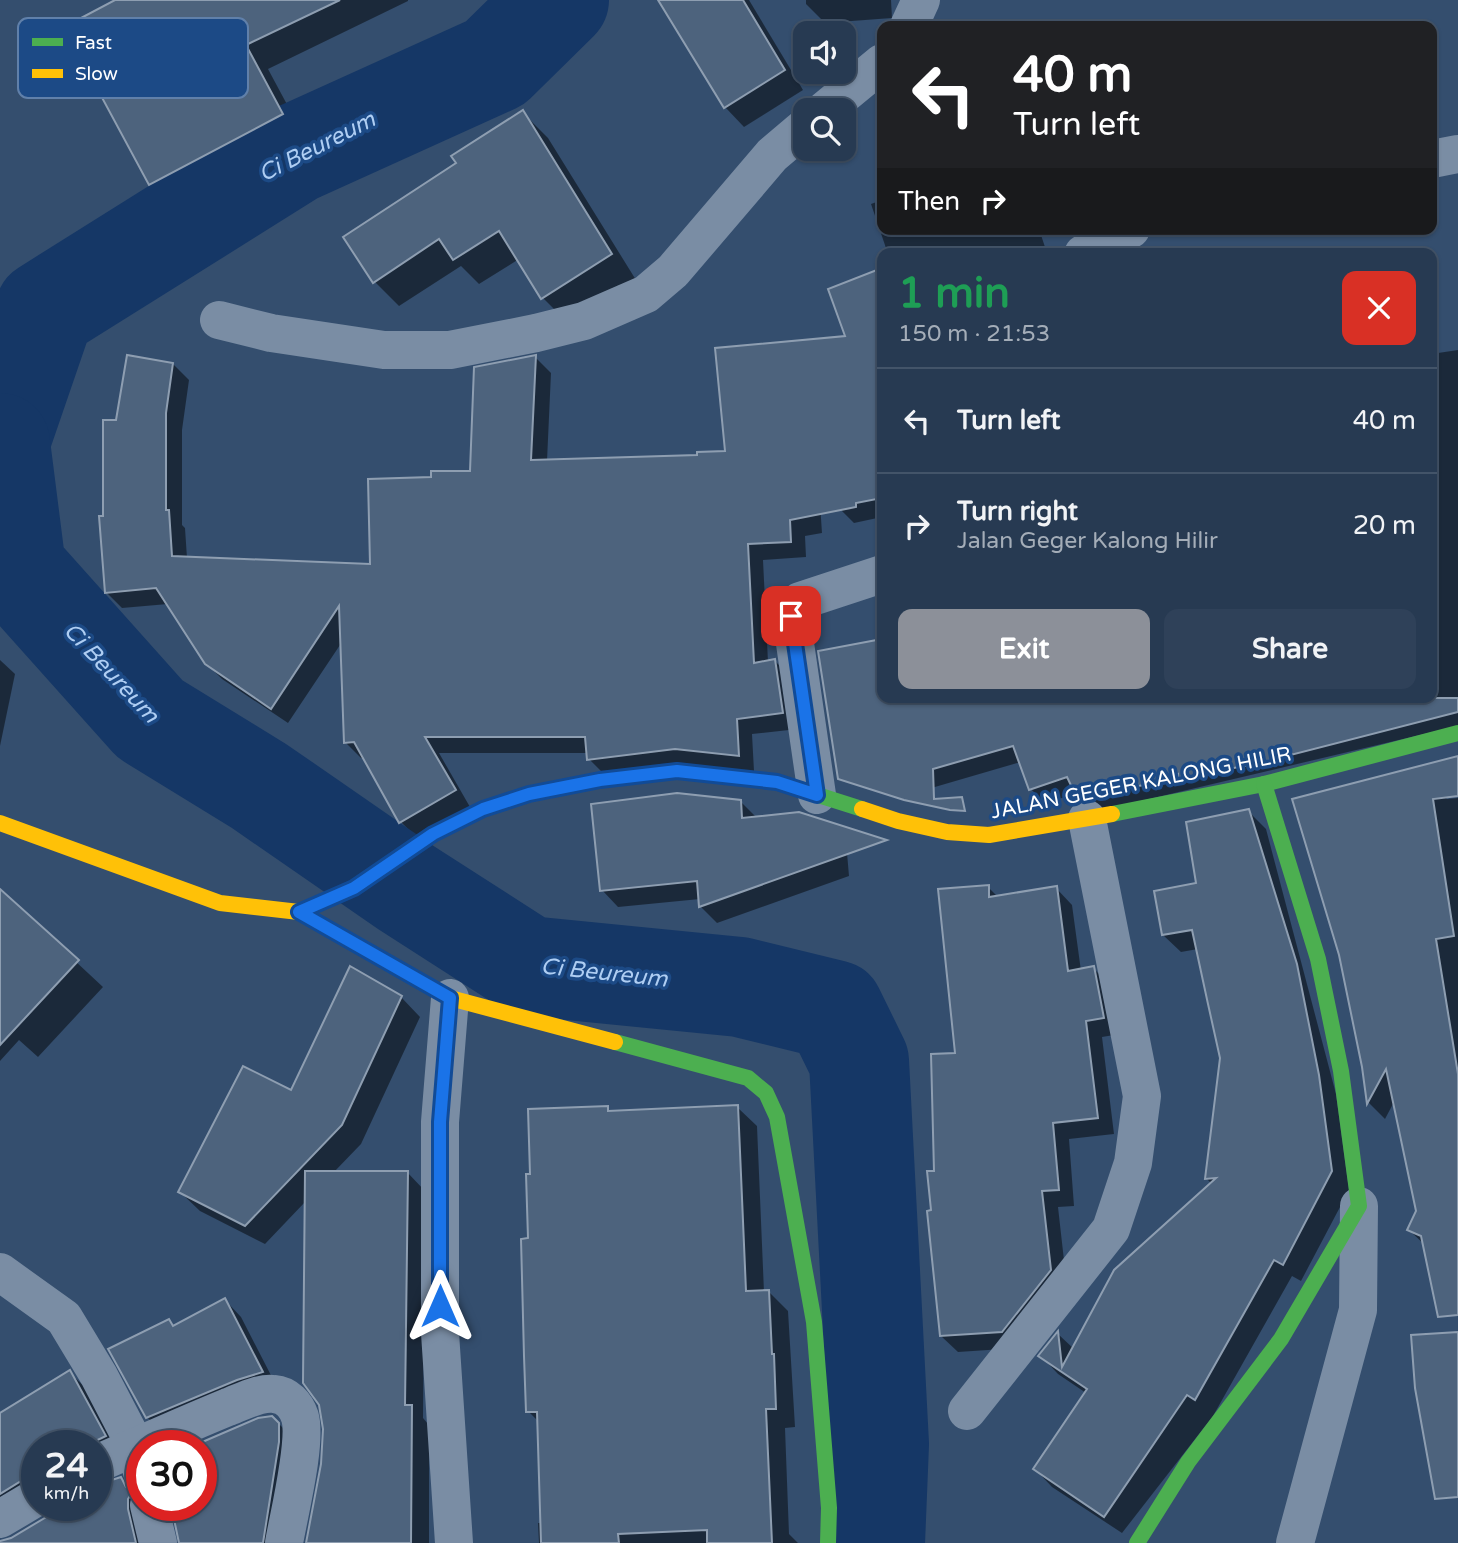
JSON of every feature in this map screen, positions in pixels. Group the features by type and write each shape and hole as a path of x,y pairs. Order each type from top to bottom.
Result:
{"street":[{"path":"911,21 921,0"},
{"path":"840,98 877,67"},
{"path":"219,320 271,333 384,350 450,350 584,321 646,294 673,271 772,155 793,137"},
{"path":"1437,158 1458,154"},
{"path":"1093,248 1114,235"},
{"path":"817,795 791,616 800,601 877,576"},
{"name":"JALAN GEGER KALONG HILIR","path":"299,912 354,888 433,834 483,809 529,794 600,780 677,771 777,782 898,821 947,832 989,835 1087,819 1264,783 1458,733"},
{"path":"1264,783 1318,959 1341,1070 1359,1206 1358,1310 1295,1543"},
{"path":"967,1411 1111,1228 1133,1163 1142,1096 1087,819"},
{"path":"0,823 220,903 299,912 450,998 748,1078 766,1093 778,1117 814,1322 829,1508 828,1543"},
{"path":"450,998 440,1122 440,1333 454,1543"},
{"path":"1137,1543 1188,1462 1281,1339 1359,1206"},
{"path":"0,1272 64,1318 99,1376 126,1432"},
{"path":"193,1430 252,1398 273,1393 292,1401 300,1416 302,1437 284,1543"},
{"path":"0,1519 21,1507"},
{"path":"153,1521 158,1543"}],"building":[{"path":"115,0 340,0 248,44 248,18 81,18"},
{"path":"658,0 743,0 785,70 724,108"},
{"path":"248,49 283,114 149,185 102,98 248,98"},
{"path":"523,110 612,254 541,299 499,231 453,260 439,239 373,283 343,237 456,163 451,156"},
{"path":"877,270 877,499 856,503 856,507 790,520 791,542 748,544 754,663 775,659 783,713 737,719 739,756 675,749 587,760 585,737 425,737 456,790 399,823 354,742 344,743 339,606 271,709 205,664 156,588 105,593 99,516 103,516 103,420 116,420 127,355 173,363 166,413 166,510 169,510 172,556 370,564 368,479 431,477 431,471 470,471 474,367 536,355 531,460 697,455 697,452 725,451 715,348 845,336 828,289"},
{"path":"877,640 877,703 1437,703 1437,698 1458,698 1458,712 1259,763 1178,779 1178,774 1159,782 1077,798 1067,777 1029,790 1013,746 933,769 934,799 962,797 965,811 950,810 904,800 838,779 818,651"},
{"path":"1458,756 1458,796 1433,799 1454,936 1436,939 1458,1074 1458,1315 1438,1317 1421,1236 1407,1230 1416,1211 1386,1069 1367,1104 1339,955 1292,799"},
{"path":"677,793 741,800 742,818 799,812 887,840 699,907 697,881 600,891 591,804"},
{"path":"1249,809 1297,964 1319,1075 1332,1171 1283,1265 1274,1260 1195,1400 1187,1395 1104,1517 1033,1469 1087,1389 1038,1356 1058,1331 1062,1367 1114,1270 1216,1178 1205,1179 1220,1058 1192,930 1162,935 1154,891 1196,883 1186,822"},
{"path":"989,885 989,897 1057,886 1068,971 1094,966 1104,1018 1086,1021 1098,1118 1053,1123 1059,1190 1042,1191 1051,1270 1002,1332 940,1336 927,1211 931,1210 927,1171 934,1171 931,1054 955,1053 938,889"},
{"path":"0,889 79,960 0,1045"},
{"path":"350,966 402,996 342,1125 245,1226 178,1192 243,1066 291,1090"},
{"path":"738,1105 746,1291 769,1290 774,1354 776,1409 766,1409 772,1543 707,1543 707,1530 618,1534 619,1543 541,1543 537,1412 526,1412 524,1356 521,1239 528,1238 528,1109 608,1106 608,1111"},
{"path":"305,1171 408,1171 405,1405 412,1405 411,1543 306,1543 321,1464 323,1429 319,1405 303,1383"},
{"path":"225,1298 263,1372 146,1418 108,1349 169,1319 173,1326"},
{"path":"1458,1332 1458,1497 1435,1499 1415,1388 1411,1335"},
{"path":"70,1370 103,1430 21,1430 21,1481 0,1494 0,1413"},
{"path":"272,1416 279,1423 279,1442 263,1543 179,1543 174,1521 217,1521 217,1436 258,1418"},
{"path":"121,1477 126,1487 126,1521 131,1521 136,1543 0,1543 40,1521 112,1521 112,1480"}],"waterway":[{"name":"Ci Beureum","path":"0,441 45,310 294,154 495,63 559,0"},
{"name":"Ci Beureum","path":"0,443 16,569 150,719 259,786 405,887 528,966 740,987 834,1010 859,1061 879,1444 875,1543"}],"traffic: fast":[{"path":"1112,814 1264,784 1458,733"},
{"path":"333,897 354,888 433,834 483,809 529,794 600,780 677,771 777,782 862,809"},
{"path":"1137,1543 1188,1462 1281,1339 1359,1206 1341,1071 1318,959 1264,784"},
{"path":"615,1042 748,1078 766,1093 777,1117 814,1322 829,1508 828,1543"}],"traffic: slow":[{"path":"862,809 898,821 947,832 989,835 1112,814"},
{"path":"0,823 220,903 299,912 333,897"},
{"path":"299,912 450,998 615,1042"}],"route":[{"path":"440,1306 440,1122 450,998 299,912 354,888 433,834 483,809 529,794 600,780 677,771 777,782 817,795 791,616"}]}
